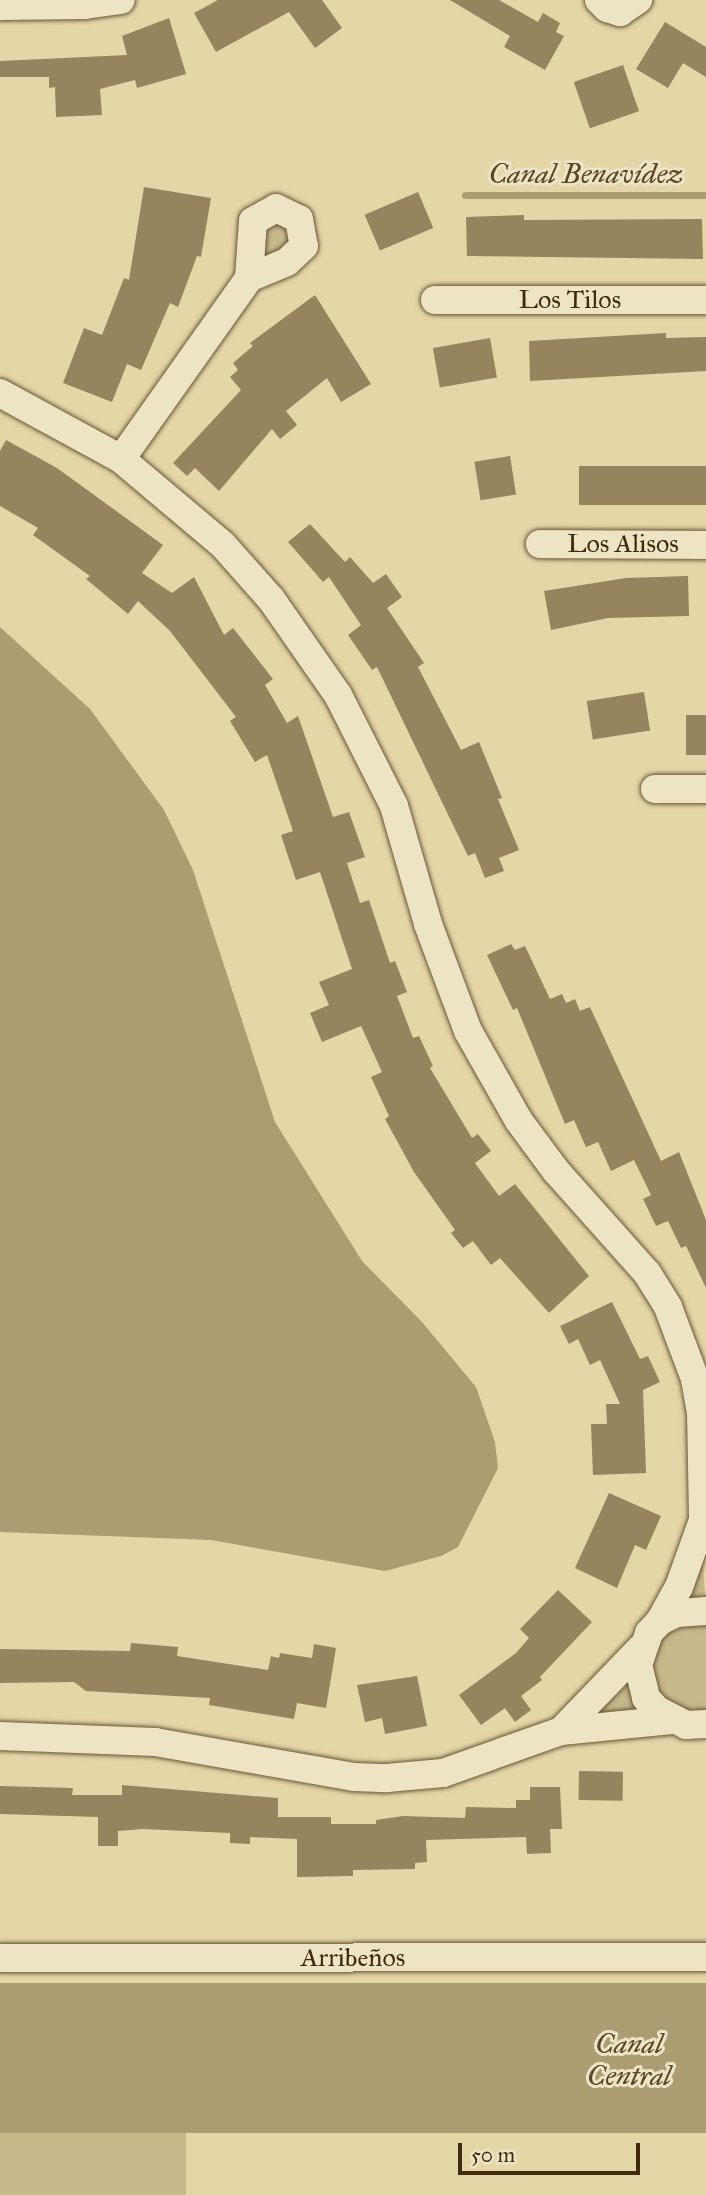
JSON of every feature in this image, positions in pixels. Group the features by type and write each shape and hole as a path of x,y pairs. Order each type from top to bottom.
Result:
{"street":[{"path":"0,6 85,5 121,0"},
{"path":"600,0 607,8 620,12 638,0"},
{"path":"121,459 249,278"},
{"name":"Los Tilos","path":"435,300 706,300"},
{"path":"0,393 121,459 223,545 271,599 338,695 394,806 428,924 474,1042 519,1121 556,1171 647,1273 668,1307 695,1379 701,1412 704,1525 679,1587 660,1621 641,1648 561,1731"},
{"name":"Los Alisos","path":"540,544 706,545"},
{"path":"654,789 706,789"},
{"path":"660,1621 676,1613 706,1611"},
{"path":"641,1648 639,1682 657,1710 671,1720"},
{"path":"0,1736 155,1742 354,1777 387,1778 443,1773 561,1731 671,1720 706,1724"},
{"name":"Arribeños","path":"0,1958 706,1957"}],"shaded area":[{"path":"285,221 298,244 266,257 261,253 261,228"},
{"path":"702,1553 706,1607 680,1607"},
{"path":"695,1623 706,1625 706,1719 656,1702 648,1658 666,1633"},
{"path":"628,1684 644,1718 587,1722"},
{"path":"0,2133 186,2133 186,2195 0,2195"}],"water":[{"path":"0,627 90,709 164,810 193,870 275,1122 362,1261 422,1322 476,1387 495,1442 498,1468 458,1547 441,1556 385,1571 211,1540 0,1532"},
{"name":"Canal Central","path":"0,1983 706,1983 706,2133 0,2133"}],"building":[{"path":"218,0 322,0 342,28 315,48 289,12 216,52 194,13"},
{"path":"450,0 499,0 538,22 543,13 560,23 556,32 564,36 545,70 504,47 510,36"},
{"path":"169,18 186,74 137,88 135,80 100,89 102,115 56,117 55,87 49,88 49,77 0,77 0,61 127,55 122,36"},
{"path":"665,22 706,47 706,77 683,63 668,88 636,69"},
{"path":"623,65 639,111 590,128 574,82"},
{"path":"144,187 211,198 201,257 197,256 178,307 170,303 141,370 127,364 112,402 63,383 84,328 102,335 124,278 129,280"},
{"path":"418,192 433,228 380,251 365,215"},
{"path":"524,215 524,220 702,219 703,259 467,256 466,217"},
{"path":"315,295 371,384 341,402 327,378 286,411 297,425 280,439 272,429 219,491 195,468 187,476 173,463 241,390 230,377 238,370 233,363 253,346 250,343"},
{"path":"666,333 666,338 706,337 706,371 530,381 529,341"},
{"path":"490,338 497,377 440,387 433,348"},
{"path":"6,440 57,468 163,545 142,573 172,593 194,577 224,635 233,628 273,679 265,685 287,723 298,716 333,817 349,812 365,857 347,863 360,903 369,900 390,963 395,961 407,992 397,996 413,1038 419,1036 433,1066 430,1068 472,1138 478,1134 491,1151 475,1163 499,1196 515,1184 589,1276 549,1313 500,1258 491,1265 473,1241 463,1248 451,1233 455,1230 414,1172 385,1119 389,1116 371,1077 382,1072 361,1026 322,1042 310,1013 329,1005 319,982 352,969 320,872 296,880 281,835 293,831 267,755 255,762 230,721 236,717 170,631 138,601 128,614 86,579 90,576 33,535 38,528 0,506 0,451"},
{"path":"510,456 516,495 481,500 474,462"},
{"path":"579,466 706,466 706,505 579,505"},
{"path":"310,524 345,562 350,557 373,583 386,574 402,597 387,608 424,663 418,667 461,750 479,742 502,798 498,799 519,850 499,858 504,871 485,878 475,853 468,856 377,667 372,670 348,635 361,625 329,577 323,582 288,542"},
{"path":"688,576 689,616 608,618 551,630 544,591 626,578"},
{"path":"644,692 650,731 593,740 587,701"},
{"path":"686,715 706,715 706,755 686,755"},
{"path":"511,944 515,950 525,946 550,999 562,994 566,1003 575,999 580,1011 590,1007 661,1161 679,1152 706,1220 706,1288 686,1246 681,1248 668,1221 656,1226 643,1199 651,1195 634,1160 611,1171 598,1142 586,1147 574,1120 565,1124 517,1008 513,1010 487,955"},
{"path":"612,1302 640,1359 648,1356 660,1382 643,1390 646,1473 593,1475 591,1424 607,1424 606,1404 620,1404 600,1360 590,1365 578,1339 569,1344 560,1326"},
{"path":"609,1493 661,1516 646,1550 635,1545 617,1588 575,1568"},
{"path":"558,1590 592,1622 540,1677 542,1680 521,1696 531,1710 515,1722 505,1708 481,1725 459,1695 516,1653 529,1638 520,1629"},
{"path":"131,1643 178,1647 177,1656 268,1670 271,1656 279,1658 280,1653 312,1658 314,1644 336,1648 326,1708 297,1703 294,1719 209,1705 210,1698 86,1691 74,1682 0,1683 0,1649 130,1651"},
{"path":"417,1676 427,1726 385,1734 382,1718 365,1722 357,1685"},
{"path":"579,1771 623,1772 622,1801 578,1800"},
{"path":"122,1785 278,1798 278,1817 331,1817 331,1824 376,1824 376,1820 403,1816 465,1818 466,1807 516,1808 516,1800 530,1800 530,1787 560,1787 562,1829 550,1829 551,1853 527,1854 526,1837 426,1840 427,1862 415,1863 415,1869 353,1870 353,1876 297,1877 297,1839 250,1837 250,1844 230,1843 230,1833 143,1829 118,1831 118,1846 98,1846 98,1817 0,1814 0,1786 73,1788 72,1795 122,1795"}],"waterway":[{"name":"Canal Benavídez","path":"465,195 706,195"}]}
